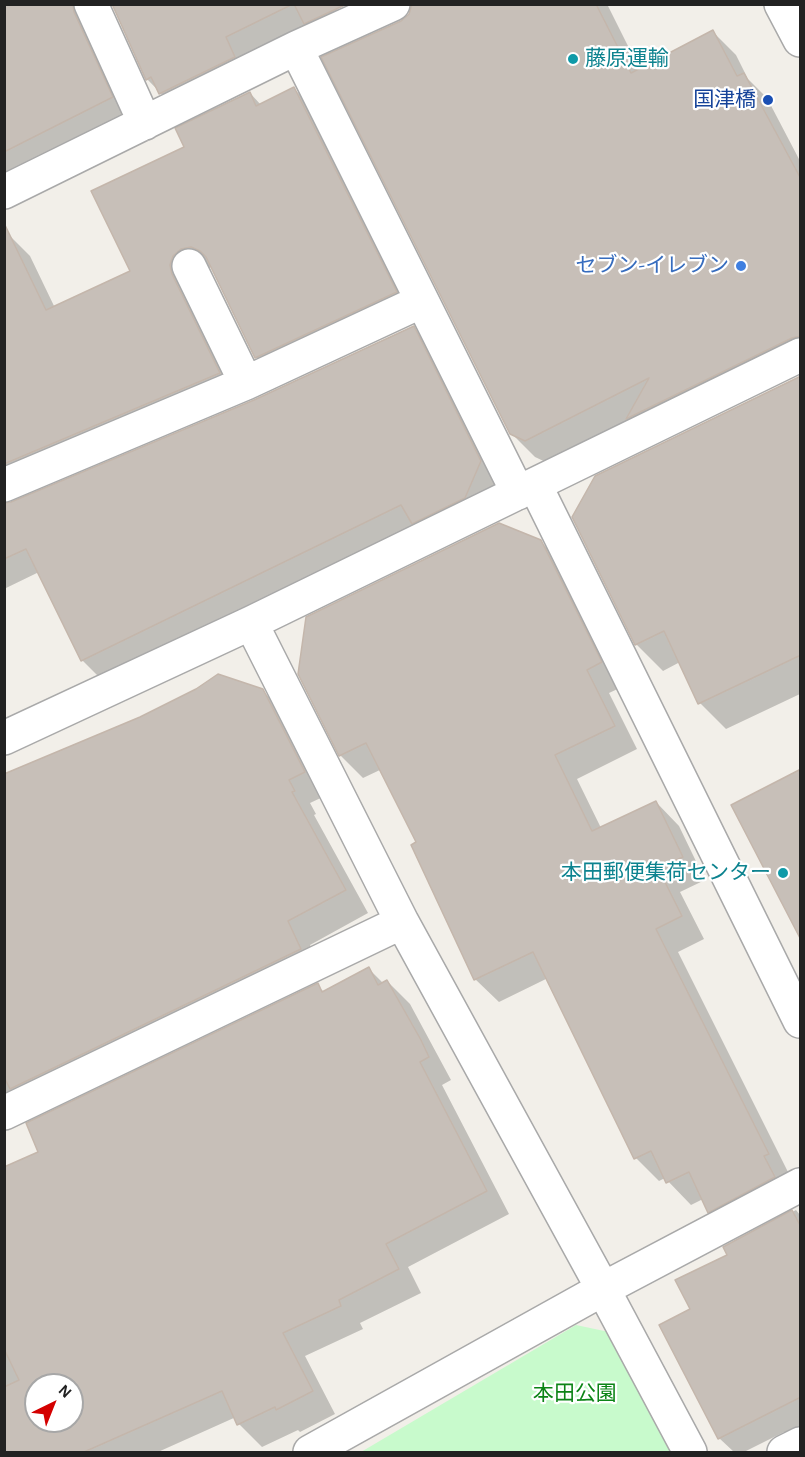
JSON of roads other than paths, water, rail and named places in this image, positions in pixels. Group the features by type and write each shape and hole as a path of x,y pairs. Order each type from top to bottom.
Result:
{"street":[{"path":"91,4 145,123"},
{"path":"4,192 296,48 347,14 393,4"},
{"path":"781,4 801,40"},
{"path":"296,48 422,301 526,489 801,1022"},
{"path":"189,266 246,383"},
{"path":"4,485 246,383 422,301"},
{"path":"4,738 251,623 801,355"},
{"path":"251,623 402,922 690,1452"},
{"path":"4,1113 402,922"},
{"path":"310,1452 603,1289 801,1185"},
{"path":"784,1452 801,1444"}],"place":[{"name":"藤原運輸","path":"573,59"},
{"name":"国津橋","path":"768,100"},
{"name":"セブン-イレブン","path":"741,266"},
{"name":"本田郵便集荷センター","path":"783,873"}],"park label":[{"name":"本田公園","path":"575,1394"}]}
